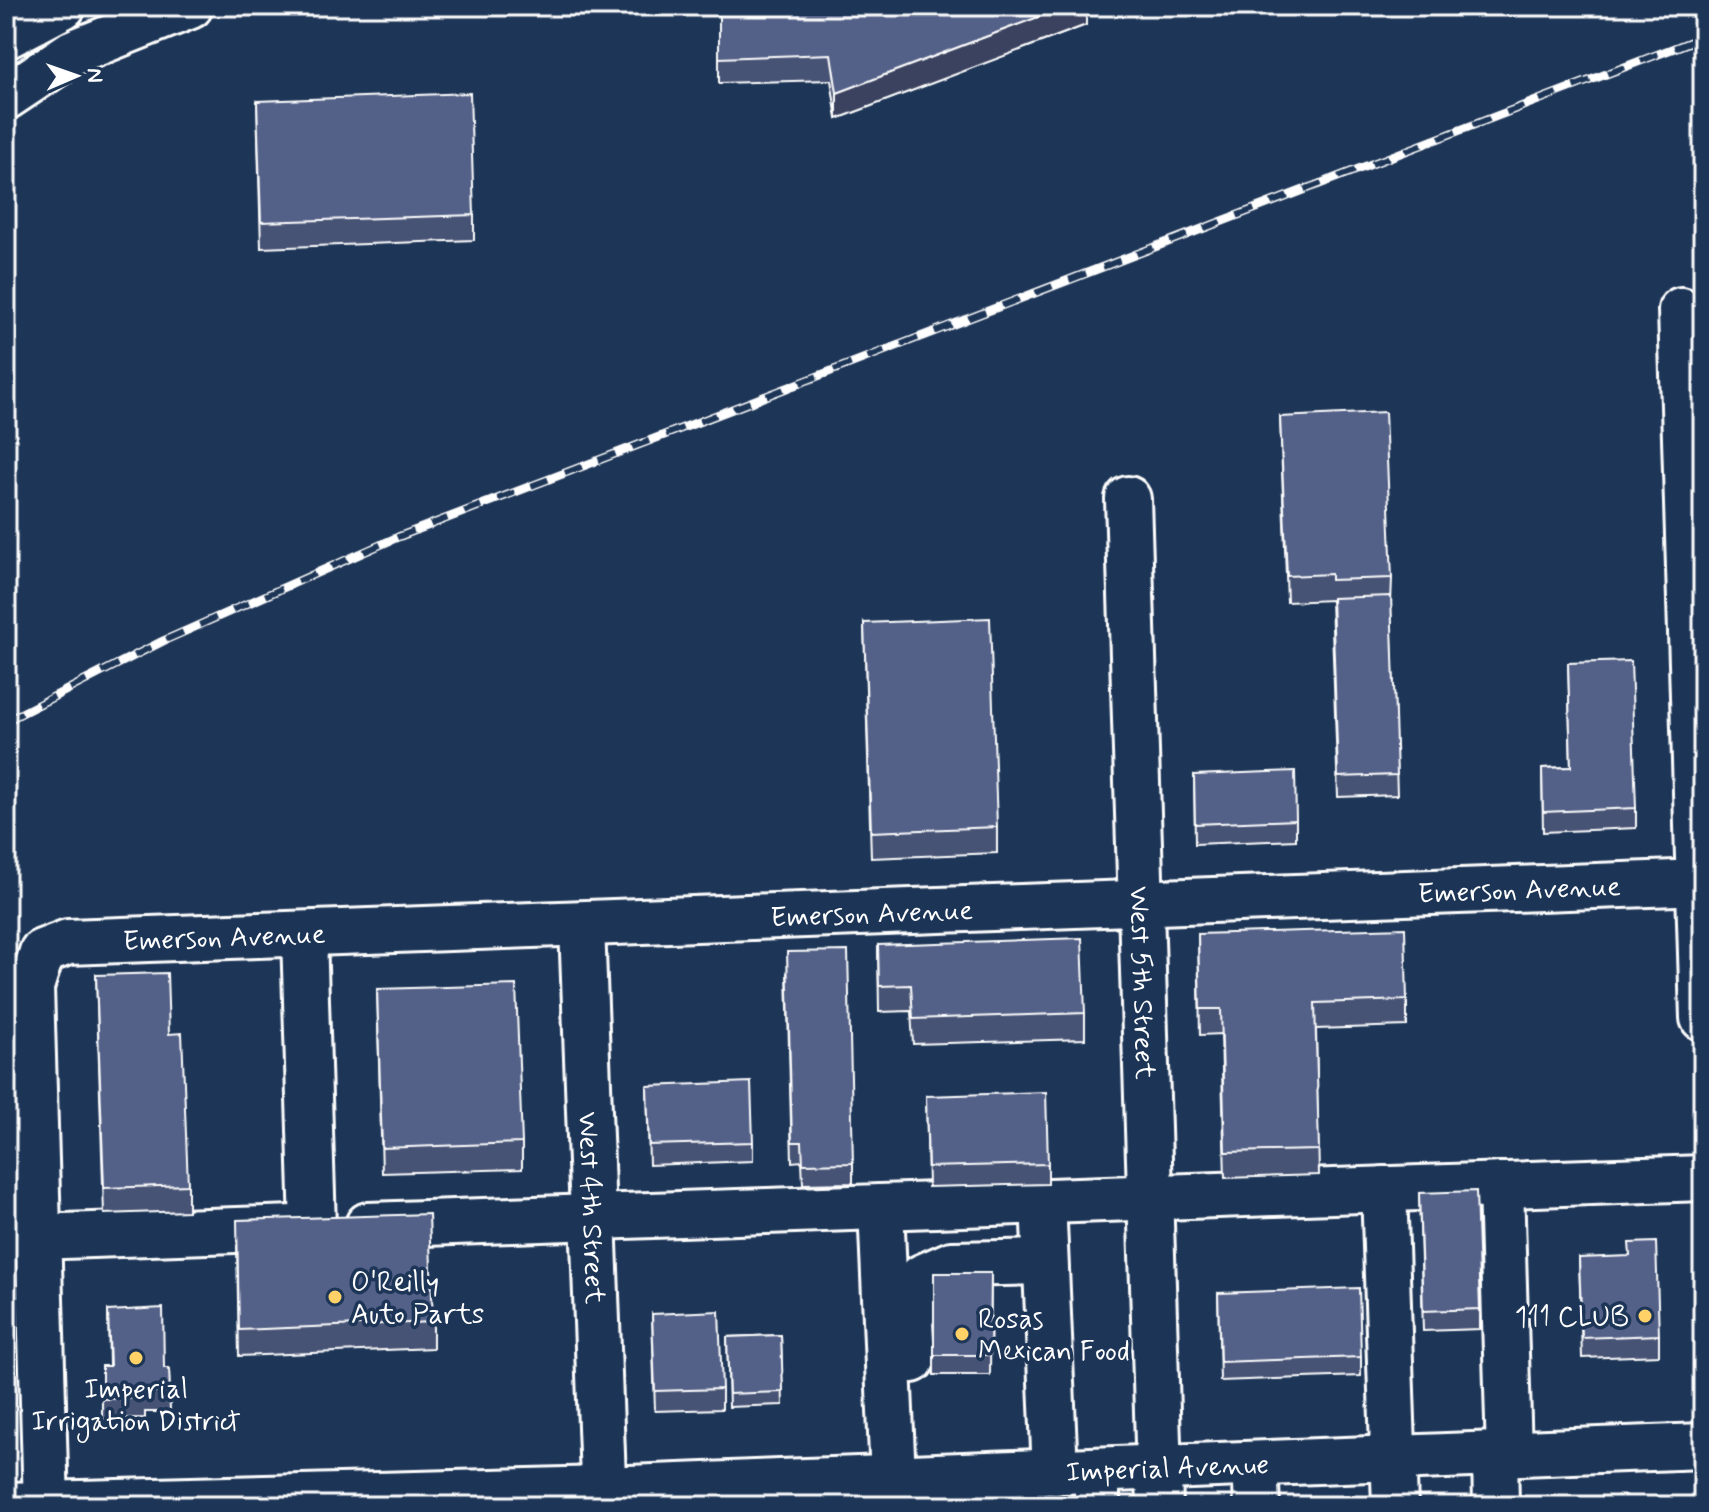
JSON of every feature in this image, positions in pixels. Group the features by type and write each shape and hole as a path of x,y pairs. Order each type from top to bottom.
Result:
{"main road":[{"path":"6,36 63,6"},
{"path":"6,97 72,53 190,6"},
{"path":"1681,310 1703,1018"},
{"name":"West 5th Street","path":"1128,499 1159,1487"},
{"name":"Emerson Avenue","path":"22,1237 31,987 42,952 68,942 582,926 1701,882"},
{"name":"West 4th Street","path":"582,926 604,1497"},
{"path":"304,935 313,1227"},
{"path":"33,1505 22,1237 1703,1178"},
{"path":"1496,1506 1502,1454 1501,1185"},
{"path":"1384,1189 1395,1506"},
{"path":"1043,1201 1045,1262 1083,1483"},
{"path":"881,1207 889,1392 919,1487"},
{"path":"889,1392 908,1382 913,1366 910,1322 922,1277 952,1264 1045,1262"},
{"name":"Imperial Avenue","path":"33,1505 604,1497 1083,1483 1159,1487 1256,1485 1394,1459 1703,1446"}],"building":[{"path":"719,6 1067,6 837,93 831,54 719,58"},
{"path":"470,93 474,215 261,222 257,101"},
{"path":"1385,412 1392,578 1331,580 1331,574 1287,576 1280,417"},
{"path":"1391,596 1397,775 1338,777 1332,598"},
{"path":"990,618 997,827 871,832 864,623"},
{"path":"1631,661 1636,808 1543,812 1542,768 1571,767 1568,663"},
{"path":"1295,771 1296,820 1195,824 1194,775"},
{"path":"1405,928 1407,1000 1315,1003 1319,1150 1225,1152 1221,1009 1200,1009 1198,934"},
{"path":"1082,938 1085,1013 913,1019 911,985 879,986 878,945"},
{"path":"848,951 853,1163 803,1164 802,1142 792,1142 787,952"},
{"path":"167,973 169,1034 182,1033 188,1185 104,1188 96,975"},
{"path":"516,985 522,1143 382,1148 377,989"},
{"path":"751,1082 753,1142 649,1145 647,1086"},
{"path":"1046,1092 1048,1164 928,1167 926,1096"},
{"path":"1476,1191 1480,1309 1423,1311 1419,1193"},
{"name":"O'Reilly Auto Parts","path":"429,1214 433,1322 239,1330 237,1220"},
{"path":"1656,1242 1659,1335 1582,1338 1579,1258 1630,1256 1629,1243"},
{"name":"Rosas Mexican Food","path":"934,1273 991,1273 990,1355 934,1355"},
{"path":"1359,1288 1361,1357 1220,1362 1218,1293"},
{"name":"Imperial Irrigation District","path":"163,1308 164,1368 169,1368 170,1392 145,1392 145,1398 102,1399 102,1366 110,1366 108,1311"},
{"path":"719,1311 722,1389 655,1391 652,1314"},
{"path":"781,1335 783,1392 729,1394 727,1337"}],"railway":[{"path":"6,721 163,641 398,537 1703,37"}],"place":[{"name":"O'Reilly Auto Parts","path":"335,1297"},
{"name":"111 CLUB","path":"1645,1316"},
{"name":"Rosas Mexican Food","path":"962,1334"},
{"name":"Imperial Irrigation District","path":"136,1358"}]}
